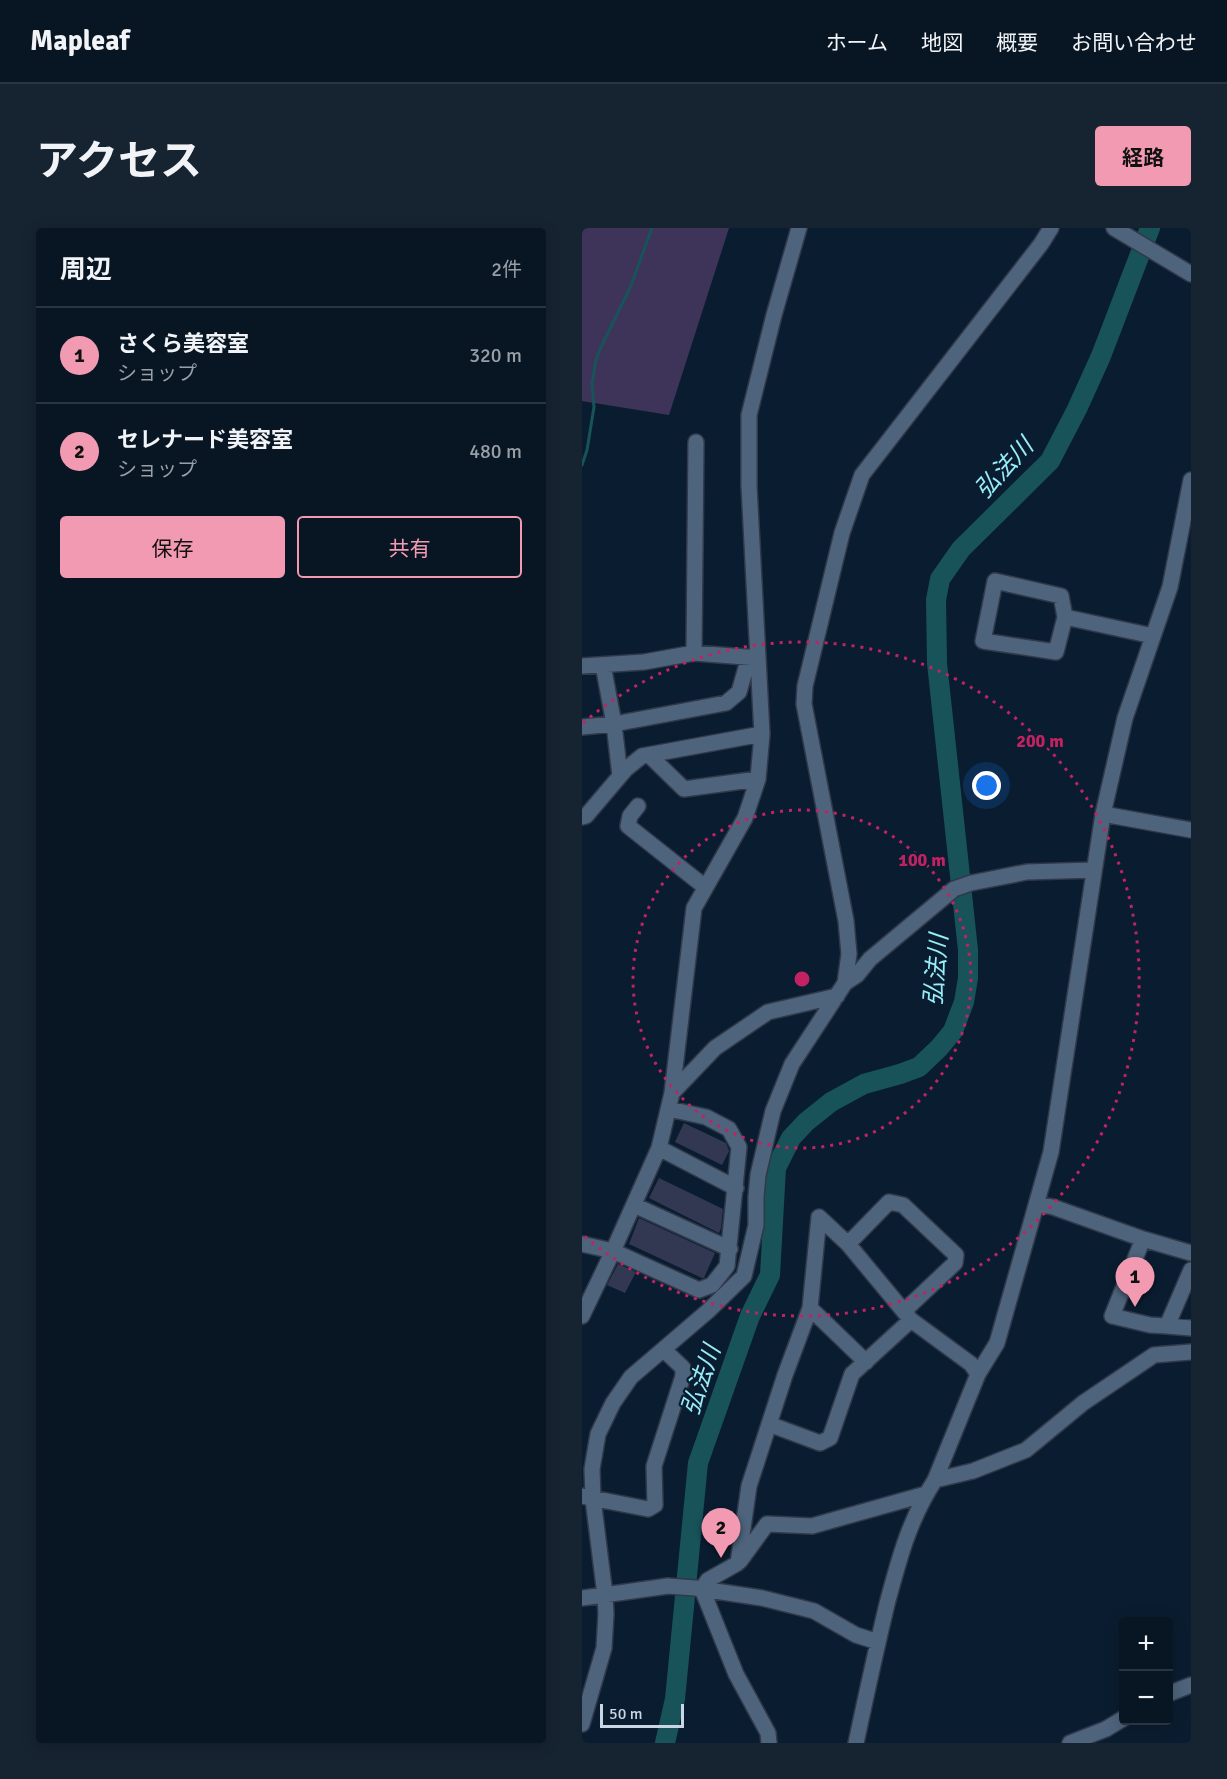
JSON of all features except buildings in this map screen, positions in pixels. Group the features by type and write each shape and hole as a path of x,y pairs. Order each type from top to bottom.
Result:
{"street":[{"path":"582,1316 614,1251 659,1148 672,1093 694,908 746,818 758,779 762,735 753,657 749,415 799,228"},
{"path":"582,1724 604,1648 605,1595 588,1498 598,1438 613,1403 631,1377 708,1311 744,1276 756,1225 758,1175 773,1111 792,1064 845,982 849,954 846,921 804,704 806,686 842,533 862,475 1051,228"},
{"path":"1114,228 1191,274"},
{"path":"694,653 696,442"},
{"path":"856,1743 878,1642 907,1532 935,1480 978,1374 997,1343 1051,1152 1103,814 1125,718 1170,587 1191,480"},
{"path":"995,581 1061,596 1065,617 1056,652 983,641 995,581"},
{"path":"1065,617 1154,636"},
{"path":"582,666 644,662 694,653 753,657"},
{"path":"582,727 614,724 726,703 739,692 753,657"},
{"path":"603,665 614,724 620,776"},
{"path":"582,817 586,816 620,776 642,756 762,735"},
{"path":"649,755 684,789 758,779"},
{"path":"638,806 630,816 628,826 705,887"},
{"path":"1103,814 1191,830"},
{"path":"845,982 857,975 870,959 954,889 971,883 1026,872 1094,870"},
{"path":"672,1093 715,1048 768,1012 837,996"},
{"path":"582,1244 614,1251 699,1290 712,1285 727,1266 739,1146 729,1130 706,1117 669,1109"},
{"path":"659,1148 736,1188"},
{"path":"769,1424 820,1443 830,1438 852,1374 866,1362 955,1263 956,1255 903,1206 889,1202 848,1244"},
{"path":"1037,1204 1053,1207 1143,1239 1191,1253"},
{"path":"634,1205 729,1249"},
{"path":"738,1563 749,1486 810,1308 819,1217 848,1244 907,1315 970,1364 978,1374"},
{"path":"1143,1239 1112,1316 1149,1325 1191,1328"},
{"path":"1167,1326 1191,1270"},
{"path":"810,1308 866,1362"},
{"path":"588,1498 648,1509 655,1505 654,1466 683,1376 683,1368 664,1350"},
{"path":"935,1480 973,1471 1026,1450 1083,1403 1155,1355 1191,1352"},
{"path":"582,1437 598,1438"},
{"path":"692,1588 738,1563 767,1524 812,1526 926,1494"},
{"path":"582,1598 668,1586 762,1598 814,1611 856,1635 878,1642"},
{"path":"692,1588 768,1733 769,1743"},
{"path":"1173,1692 1191,1684"},
{"path":"1070,1743 1119,1722"}],"shaded area":[{"path":"582,228 729,228 669,415 582,401"}],"waterway":[{"path":"582,465 587,450 594,407 592,384 596,360 630,288 652,228"},
{"name":"弘法川","path":"665,1743 675,1699 698,1463 750,1316 770,1275 776,1168 791,1138 806,1122 831,1102 864,1084 919,1067 953,1031 964,1002 968,978 968,950 937,663 936,600 940,579 961,549 1050,461 1101,356 1150,228"}],"place":[{"name":"さくら美容室","path":"1135,1307"},
{"name":"セレナード美容室","path":"721,1558"}]}
